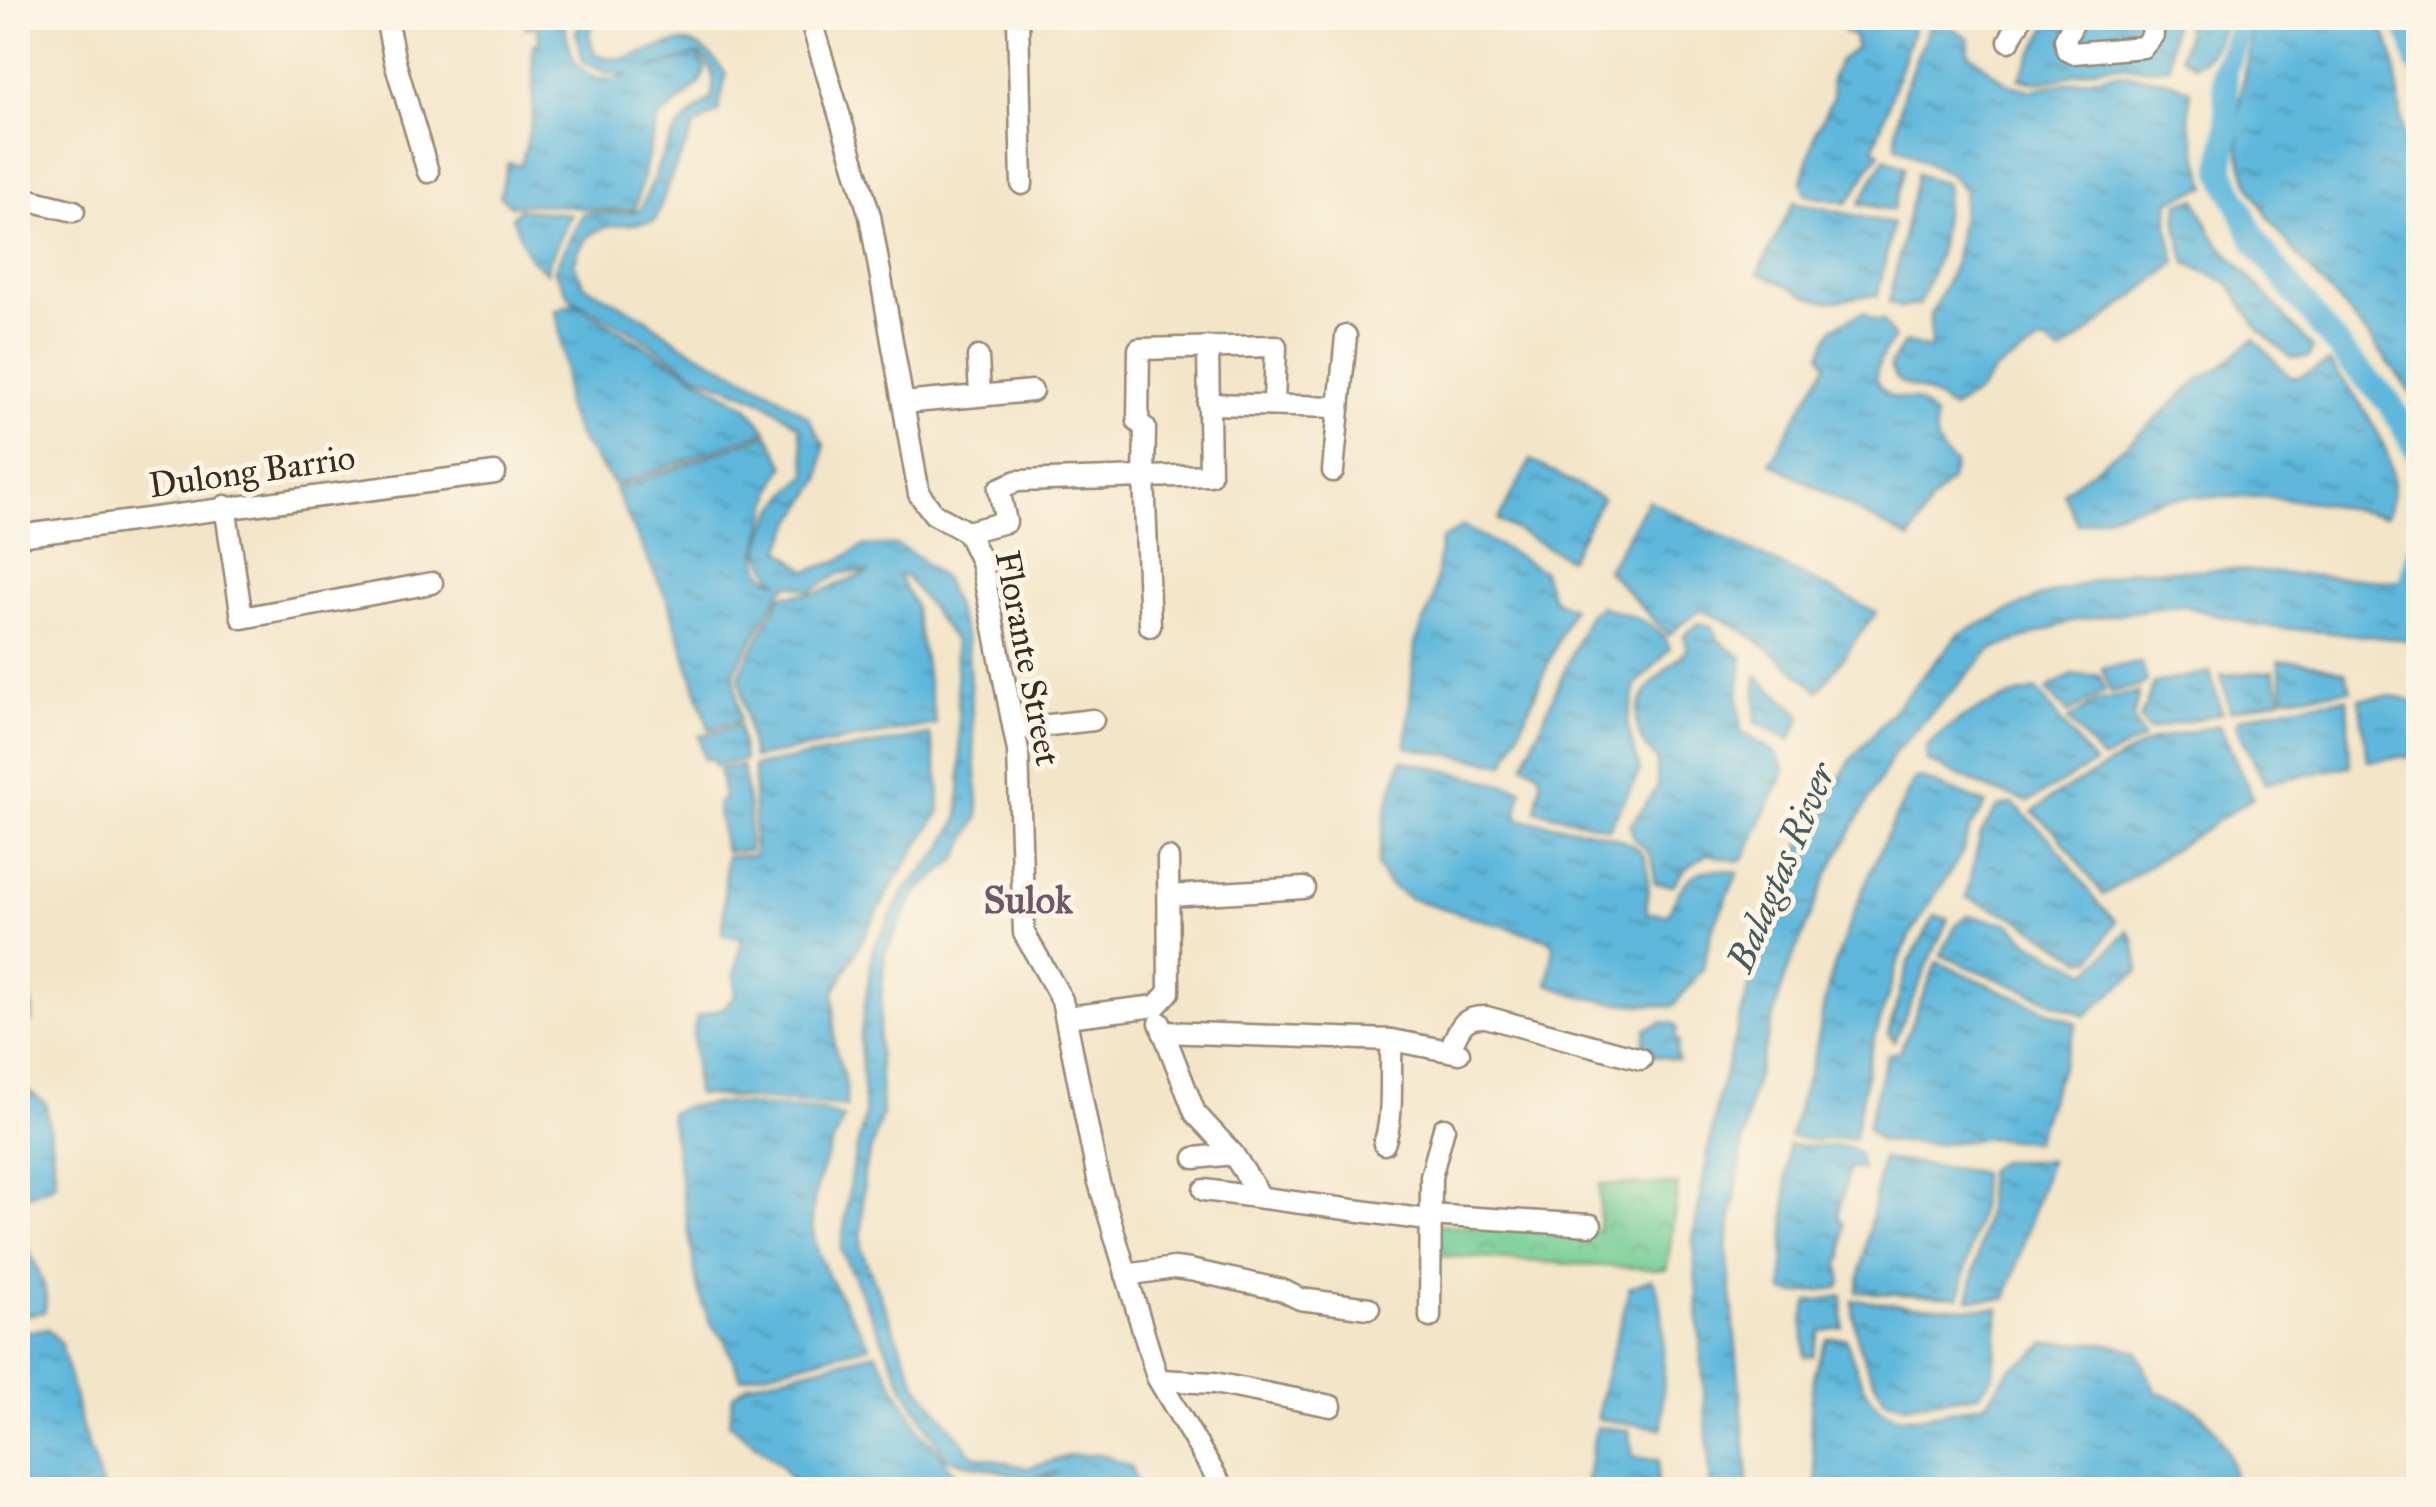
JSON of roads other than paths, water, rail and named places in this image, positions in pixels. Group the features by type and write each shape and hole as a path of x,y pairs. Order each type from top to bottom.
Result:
{"street":[{"path":"386,18 394,62 428,172"},
{"name":"Florante Street","path":"810,18 870,216 920,494 934,514 967,532 982,562 1015,729 1024,933 1057,986 1098,1179 1160,1380 1224,1490"},
{"path":"1018,18 1022,184"},
{"path":"2010,41 2020,18"},
{"path":"2076,18 2064,44 2073,53 2143,47 2153,35 2151,18"},
{"path":"18,197 74,211"},
{"path":"1333,471 1346,336"},
{"path":"1150,626 1145,428 1138,422 1139,349 1276,346 1274,404"},
{"path":"967,532 1006,522 1000,489 1017,481 1210,475 1208,347"},
{"path":"978,358 980,394"},
{"path":"903,404 1032,391"},
{"path":"1208,404 1340,407"},
{"name":"Dulong Barrio","path":"18,536 495,473"},
{"path":"225,506 242,618 432,583"},
{"path":"1015,729 1094,720"},
{"path":"1066,1017 1156,1006 1170,992 1166,931 1168,858"},
{"path":"1169,896 1304,888"},
{"path":"1156,1006 1213,1156 1260,1196"},
{"path":"1163,1032 1392,1040 1445,1052 1454,1051 1468,1018 1486,1017 1641,1060"},
{"path":"1384,1144 1391,1110 1388,1083 1392,1040"},
{"path":"1430,1316 1428,1217 1431,1178 1444,1128"},
{"path":"1213,1156 1210,1192 1428,1217 1590,1225"},
{"path":"1126,1275 1174,1268 1190,1270 1282,1290 1300,1299 1369,1308"},
{"path":"1160,1380 1214,1383 1331,1406"}],"water":[{"path":"524,18 564,18 574,58 580,68 600,79 629,75 607,73 583,62 576,32 583,18 595,18 589,33 594,53 630,57 663,46 694,44 710,54 726,75 718,112 695,126 655,221 594,232 579,250 574,265 584,285 642,316 681,344 771,391 808,417 824,445 820,480 792,524 781,550 807,571 836,562 863,546 896,545 918,557 945,581 967,639 979,816 957,859 915,894 885,953 878,1044 882,1114 864,1171 861,1249 916,1383 973,1455 1028,1468 1073,1455 1105,1455 1131,1467 1138,1489 981,1489 992,1479 1027,1484 1059,1472 1028,1478 946,1458 905,1389 841,1250 852,1168 865,1115 860,1040 873,949 906,889 941,851 959,817 961,771 955,642 907,577 898,575 914,605 936,724 753,758 739,674 782,595 817,593 870,572 841,573 811,591 789,584 780,592 734,672 740,721 709,729 669,604 615,490 768,434 785,466 773,491 761,537 758,557 763,573 770,579 781,582 774,579 759,551 776,508 808,474 799,426 765,402 696,374 631,331 570,298 554,270 583,213 640,210 673,136 712,98 712,73 698,54 648,69 697,55 706,68 700,83 657,121 635,209 511,206 500,196 508,163 521,165 533,116 533,44 539,43 538,27 525,27"},
{"path":"1847,18 1917,18 1874,148 1880,153 1847,203 1806,195 1802,182 1816,132 1833,97 1831,79 1839,61 1856,48 1854,36 1844,32"},
{"path":"2052,18 2173,18 2169,66 2105,66 2051,80 2019,79"},
{"path":"2186,18 2225,18 2211,51 2194,65 2180,56"},
{"path":"2257,18 2375,18 2386,35 2396,74 2404,136 2418,174 2418,402 2286,241 2254,193 2244,170 2239,146 2240,97"},
{"path":"1931,21 1945,23 1970,39 1968,53 2008,84 2030,90 2117,73 2170,81 2190,90 2189,122 2207,187 2170,200 2168,227 2176,263 2061,354 2047,343 2040,343 1995,371 1977,393 1952,409 1900,382 1890,365 1905,342 1931,349 1930,318 1955,262 1965,191 1952,176 1896,145 1903,97"},
{"path":"1885,158 1905,167 1893,210 1859,204"},
{"path":"1917,174 1945,183 1947,190 1939,253 1919,305 1899,307 1889,302"},
{"path":"2196,199 2212,235 2313,348 2309,357 2292,358 2258,329 2229,283 2186,263 2177,226 2179,203"},
{"path":"1794,202 1893,224 1878,295 1824,301 1758,273"},
{"path":"519,209 571,214 547,273 529,257 512,217"},
{"path":"574,303 747,407 767,431 615,486 578,436 565,406 565,366 556,310"},
{"path":"1863,312 1874,320 1883,320 1894,338 1880,360 1878,383 1891,396 1916,401 1935,418 1938,444 1955,464 1951,480 1930,503 1910,540 1770,462 1827,364 1821,353 1834,327"},
{"path":"2254,339 2290,377 2300,377 2329,362 2354,395 2387,455 2392,496 2386,516 2270,497 2193,497 2162,499 2077,524 2063,492"},
{"path":"1531,460 1602,499 1569,559 1498,520"},
{"path":"1648,500 1876,612 1819,691 1748,634 1700,610 1668,635 1607,570"},
{"path":"1463,526 1542,570 1553,599 1572,608 1505,764 1406,747 1415,644 1434,597 1441,540"},
{"path":"2130,570 2236,570 2418,583 2418,641 2258,626 2180,605 2075,620 1991,650 1895,752 1828,874 1785,977 1750,1099 1727,1248 1749,1489 1711,1489 1693,1240 1717,1101 1748,991 1802,841 1850,761 1959,634 2037,598"},
{"path":"1600,606 1650,625 1670,648 1636,686 1627,725 1640,771 1609,828 1536,810 1541,781 1538,771 1524,764 1589,614"},
{"path":"1699,623 1713,627 1718,640 1743,658 1738,694 1741,731 1777,754 1785,771 1744,858 1738,861 1707,854 1684,870 1673,885 1654,883 1652,857 1634,840 1630,826 1657,788 1657,760 1643,743 1637,713 1650,686 1688,649 1684,636"},
{"path":"2278,661 2300,661 2345,672 2351,690 2285,697"},
{"path":"2141,663 2147,681 2110,692 2102,668"},
{"path":"2273,671 2282,698 2230,711 2221,675"},
{"path":"2210,672 2222,713 2149,730 2140,719 2154,683"},
{"path":"2073,675 2099,675 2105,691 2068,713 2047,691"},
{"path":"1756,676 1802,715 1790,740 1756,722"},
{"path":"2037,690 2094,764 2028,802 1927,761 1926,748 1950,726 1991,704"},
{"path":"2139,692 2133,720 2144,739 2102,760 2068,720 2096,701"},
{"path":"2393,696 2418,703 2418,756 2368,761 2359,699"},
{"path":"2347,698 2350,766 2265,783 2236,725 2239,718"},
{"path":"739,725 744,760 715,766 713,759 704,759 699,736"},
{"path":"2219,725 2253,798 2103,895 2056,832 2033,812 2052,797 2153,740"},
{"path":"930,735 940,811 889,891 834,992 834,1044 846,1085 846,1107 696,1094 693,1034 697,1017 723,1008 735,997 742,938 723,935 726,856 754,856 754,766"},
{"path":"1402,760 1522,789 1517,813 1521,820 1607,835 1637,849 1647,864 1647,913 1668,914 1680,890 1702,871 1738,873 1711,933 1703,969 1673,1006 1578,996 1548,984 1554,946 1550,940 1409,898 1389,885 1377,866 1386,812"},
{"path":"742,766 749,809 749,851 725,851 717,804 724,798 719,769"},
{"path":"1920,778 1986,804 1898,963 1871,1050 1854,1138 1790,1137 1843,940 1889,831 1914,780"},
{"path":"2013,804 2053,841 2097,903 2116,921 2092,959 2082,959 2017,918 1966,897 1981,833 1998,807"},
{"path":"1968,915 2010,924 2031,943 2089,972 2128,930 2134,940 2139,971 2085,1016 1941,955 1956,924"},
{"path":"1935,916 1948,919 1894,1041 1888,1034 1908,964"},
{"path":"1937,962 2077,1024 2034,1142 1990,1138 1938,1144 1880,1141 1867,1128 1887,1055 1900,1051"},
{"path":"18,966 30,990 33,1017 18,1027"},
{"path":"1663,1022 1674,1024 1677,1029 1678,1060 1642,1053 1646,1029"},
{"path":"18,1083 46,1104 56,1180 52,1186 18,1199"},
{"path":"726,1103 822,1111 844,1118 817,1187 812,1213 814,1236 833,1284 870,1346 741,1378 723,1337 710,1324 698,1289 670,1113 687,1106"},
{"path":"1788,1145 1848,1147 1858,1153 1862,1169 1849,1168 1838,1216 1844,1224 1843,1258 1839,1261 1842,1283 1838,1288 1799,1294 1783,1292"},
{"path":"1882,1159 1981,1172 1979,1212 1959,1297 1857,1292"},
{"path":"2000,1161 2049,1161 2006,1299 1969,1299 1986,1212 1987,1171"},
{"path":"18,1205 21,1229 42,1281 46,1302 44,1312 18,1316"},
{"path":"1652,1279 1658,1291 1663,1328 1662,1428 1598,1419 1629,1288"},
{"path":"1842,1296 1843,1328 1821,1331 1813,1356 1805,1357 1803,1320 1808,1302"},
{"path":"1853,1300 1999,1309 1994,1374 1979,1394 1906,1405 1886,1400 1861,1352"},
{"path":"47,1328 61,1343 83,1431 103,1489 22,1489 18,1465 18,1333"},
{"path":"1846,1338 1868,1393 1880,1408 1911,1417 1986,1403 2012,1367 2032,1357 2045,1343 2105,1343 2137,1351 2156,1392 2195,1409 2214,1428 2229,1458 2234,1489 1818,1489 1811,1431 1814,1376 1828,1339"},
{"path":"876,1353 923,1435 954,1473 954,1482 974,1489 797,1489 780,1464 729,1423 733,1395 748,1384"},
{"path":"1596,1427 1629,1430 1633,1457 1659,1460 1656,1489 1585,1489"}],"waterway":[{"path":"2245,18 2224,70 2228,127 2222,169 2256,243 2346,357 2389,402 2418,452"},
{"path":"2402,18 2414,42 2418,63"},
{"path":"2405,612 2418,553"}],"district":[{"name":"Sulok","path":"1028,900"}],"water label":[{"name":"Balagtas River","path":"1781,867"}]}
